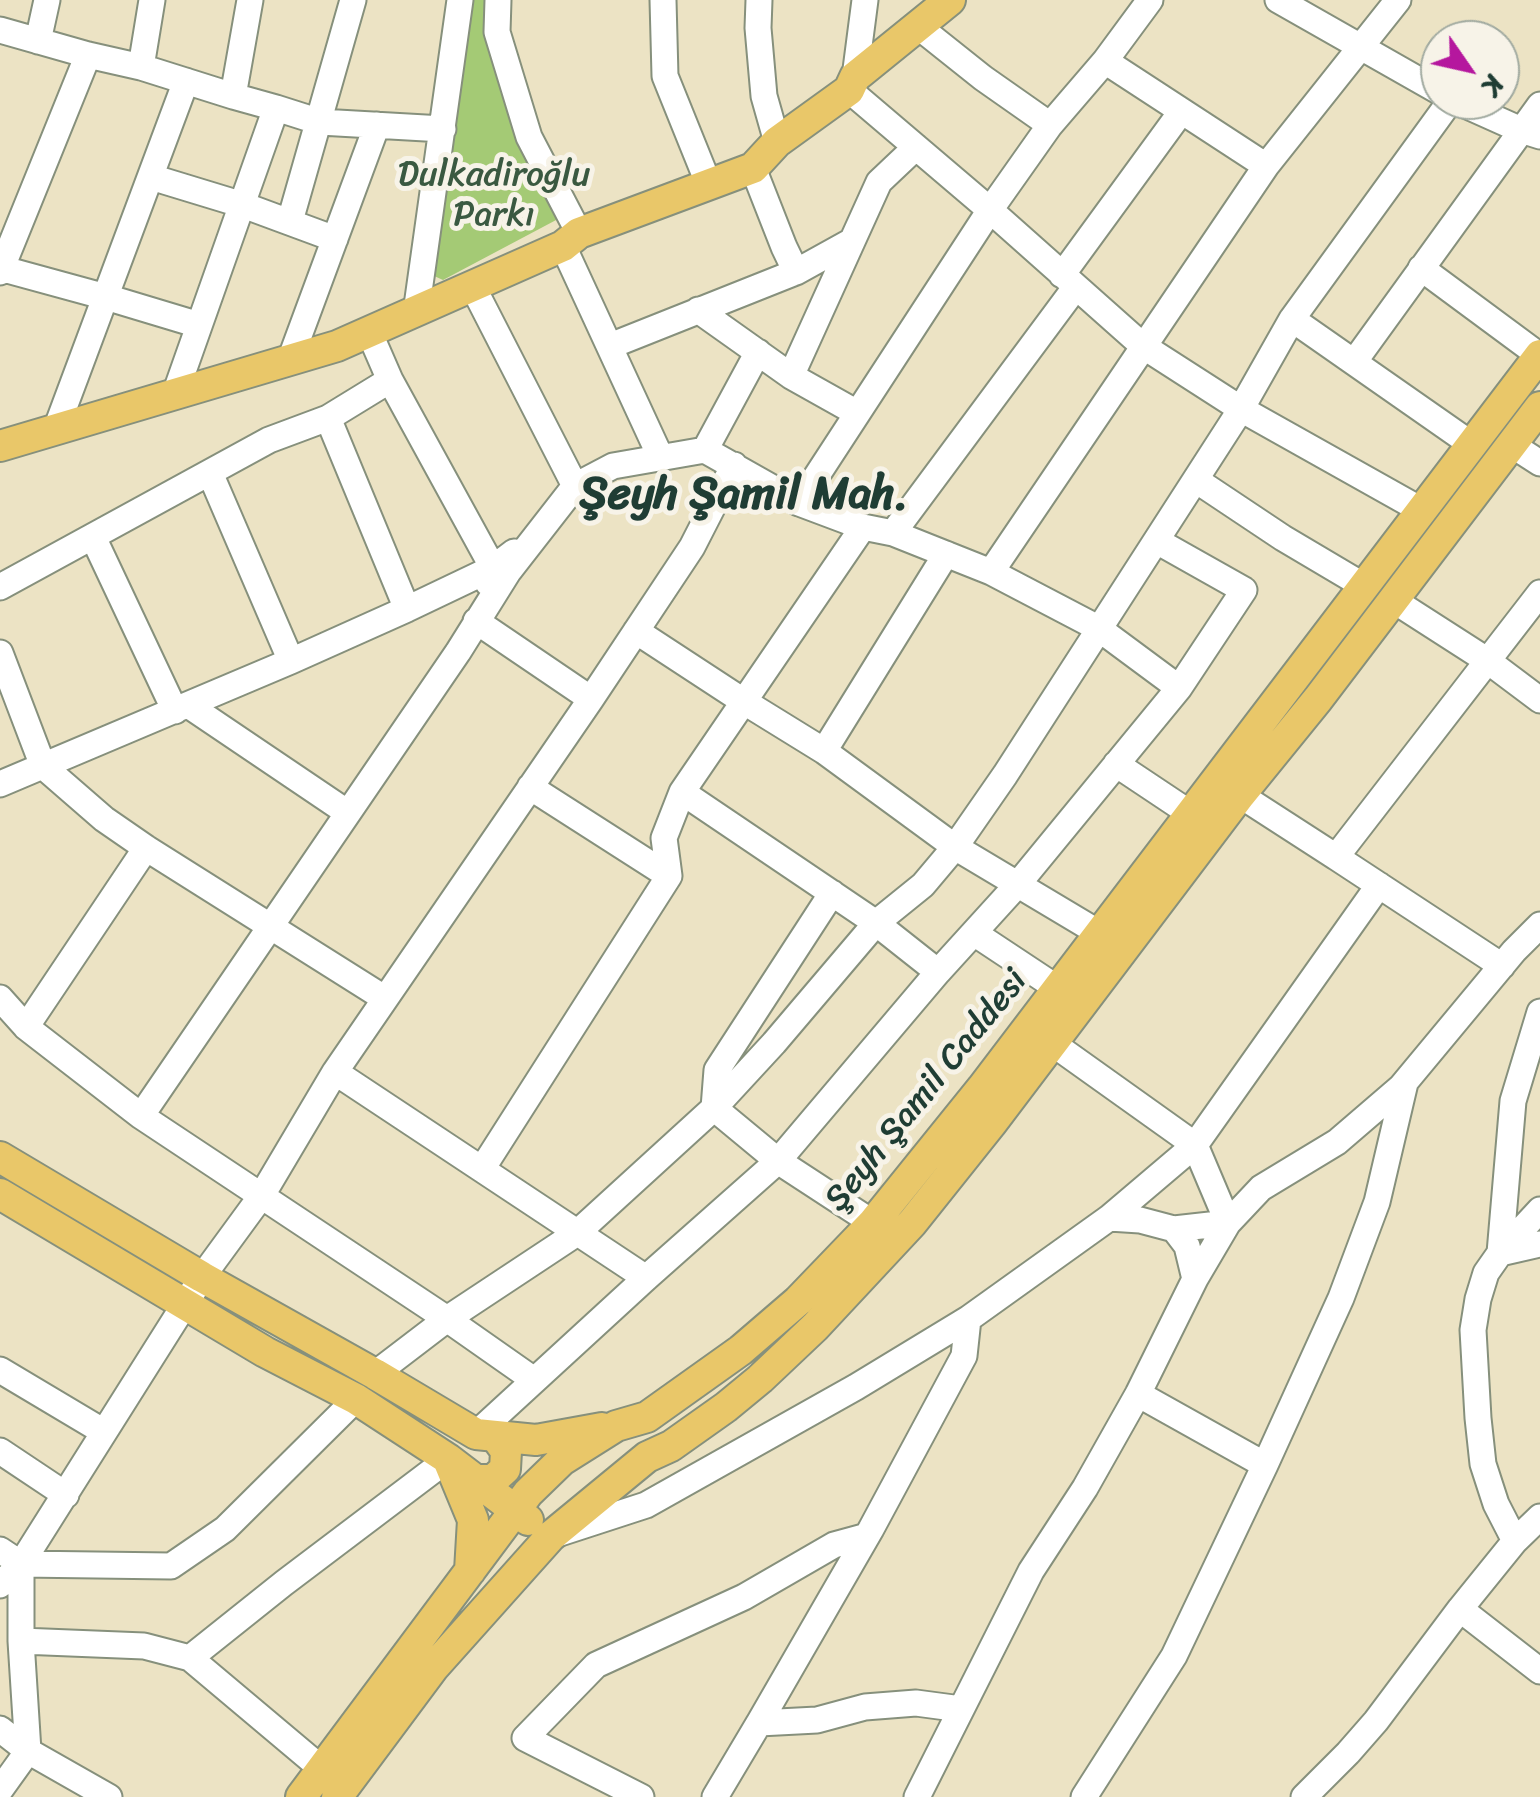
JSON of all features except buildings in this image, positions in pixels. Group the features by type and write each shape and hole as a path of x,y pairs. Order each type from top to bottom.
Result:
{"main road":[{"path":"0,446 370,334 571,239 753,168 776,142 852,84 950,0"},
{"name":"Şeyh Şamil Caddesi","path":"301,1797 528,1493 562,1460 616,1426 647,1417 741,1350 798,1301 873,1223 982,1088 1540,355"},
{"name":"Şeyh Şamil Caddesi","path":"337,1797 433,1668 551,1536 647,1456 671,1446 760,1379 912,1223 1540,408"},
{"path":"0,1157 194,1291 265,1352 356,1399 448,1459 551,1536"},
{"path":"0,1194 194,1291 375,1374 486,1435 506,1452 505,1468 493,1480 476,1480"},
{"path":"486,1435 536,1440 616,1426 647,1456"},
{"path":"448,1459 473,1520 470,1572"}],"street":[{"path":"38,41 47,0"},
{"path":"141,67 152,0"},
{"path":"233,96 250,0"},
{"path":"290,221 353,0"},
{"path":"416,313 460,0"},
{"path":"498,0 498,32 529,138 610,346 660,456"},
{"path":"663,0 666,76 709,185"},
{"path":"759,0 764,96 776,142"},
{"path":"865,0 852,84 916,147 1143,346 1241,409 1421,510"},
{"path":"799,502 990,210 1050,125 1150,0"},
{"path":"1278,0 1420,81"},
{"path":"991,572 1266,166 1396,0"},
{"path":"919,27 1050,125"},
{"path":"0,30 141,67 320,122 443,128"},
{"path":"88,56 0,270 106,296 199,325"},
{"path":"1105,61 1266,166"},
{"path":"56,429 186,81"},
{"path":"1354,362 1421,268 1530,133 1540,105"},
{"path":"176,394 276,108"},
{"path":"893,533 1181,112"},
{"path":"375,1374 447,1319 578,1233 714,1108 876,923 922,885 1006,774 1241,409 1292,319 1437,120"},
{"path":"1499,120 1530,133"},
{"path":"290,360 377,125"},
{"path":"791,376 880,182 916,147"},
{"path":"753,168 796,272"},
{"path":"151,177 335,238"},
{"path":"610,346 796,272 852,240"},
{"path":"1421,268 1540,355"},
{"path":"473,287 575,486"},
{"path":"698,310 791,376 857,412"},
{"path":"1292,319 1470,444"},
{"path":"370,334 390,380 493,568 476,621"},
{"path":"706,450 758,352"},
{"path":"0,587 269,440 328,418 390,380"},
{"path":"328,418 407,609"},
{"path":"1512,444 1540,463"},
{"path":"141,1116 536,534 575,486 613,466 706,450 799,502 863,527 893,533 991,572 1098,628 1179,688"},
{"path":"0,1585 11,1557 66,1495 194,1291 262,1195 335,1072 692,547 734,466"},
{"path":"210,472 291,661"},
{"path":"1196,480 1364,586"},
{"path":"482,1169 669,876 664,838 682,792 863,527"},
{"path":"0,784 407,609 493,568 536,534"},
{"path":"93,536 182,708 348,813"},
{"path":"486,1435 534,1380 778,1161 1018,884 1179,688 1244,590 1157,540"},
{"path":"824,751 946,554"},
{"path":"1336,857 1540,593"},
{"path":"1392,600 1488,661 1540,700"},
{"path":"476,621 591,699"},
{"path":"636,630 824,751 954,847 1099,933"},
{"path":"0,653 43,766 104,819 146,848 384,998"},
{"path":"1116,764 1191,814"},
{"path":"530,787 669,876"},
{"path":"682,792 876,923 938,972"},
{"path":"1240,795 1502,966"},
{"path":"26,1027 146,848"},
{"path":"551,1536 646,1506 856,1387 968,1319 1110,1218 1195,1145 1379,885"},
{"path":"714,1108 717,1070 832,893"},
{"path":"917,1797 1031,1571 1085,1488 1228,1223 1261,1188 1337,1142 1404,1083 1540,925"},
{"path":"974,933 1057,988"},
{"path":"0,998 26,1027 141,1116 534,1380"},
{"path":"1500,1252 1513,1101 1540,1012"},
{"path":"1052,1044 1195,1145 1228,1223"},
{"path":"335,1072 646,1278"},
{"path":"1084,1797 1174,1656 1340,1298 1377,1202 1404,1083"},
{"path":"714,1108 778,1161 873,1223"},
{"path":"1515,1541 1496,1504 1483,1464 1473,1330 1486,1273 1500,1252 1540,1210"},
{"path":"1110,1218 1140,1220 1174,1229 1228,1223"},
{"path":"1174,1229 1187,1246 1195,1279"},
{"path":"1500,1252 1540,1244"},
{"path":"715,1797 867,1536 964,1356 968,1319"},
{"path":"0,1370 104,1432"},
{"path":"1138,1394 1265,1465"},
{"path":"11,1557 171,1566 225,1530 356,1399"},
{"path":"0,1451 66,1495"},
{"path":"190,1658 448,1459"},
{"path":"1304,1797 1376,1721 1460,1609 1515,1541 1540,1517"},
{"path":"641,1797 525,1738 596,1665 744,1596 834,1545 867,1536"},
{"path":"0,1790 28,1751 11,1557"},
{"path":"1460,1609 1540,1672"},
{"path":"21,1642 144,1646 190,1658 322,1769"},
{"path":"759,1724 816,1720 866,1708 916,1703 960,1709"},
{"path":"0,1729 28,1751 109,1797"}],"green space":[{"name":"Dulkadiroğlu Parkı","path":"474,0 485,0 488,40 558,219 443,280 432,275"}],"district":[{"name":"Şeyh Şamil Mah.","path":"744,497"}]}
